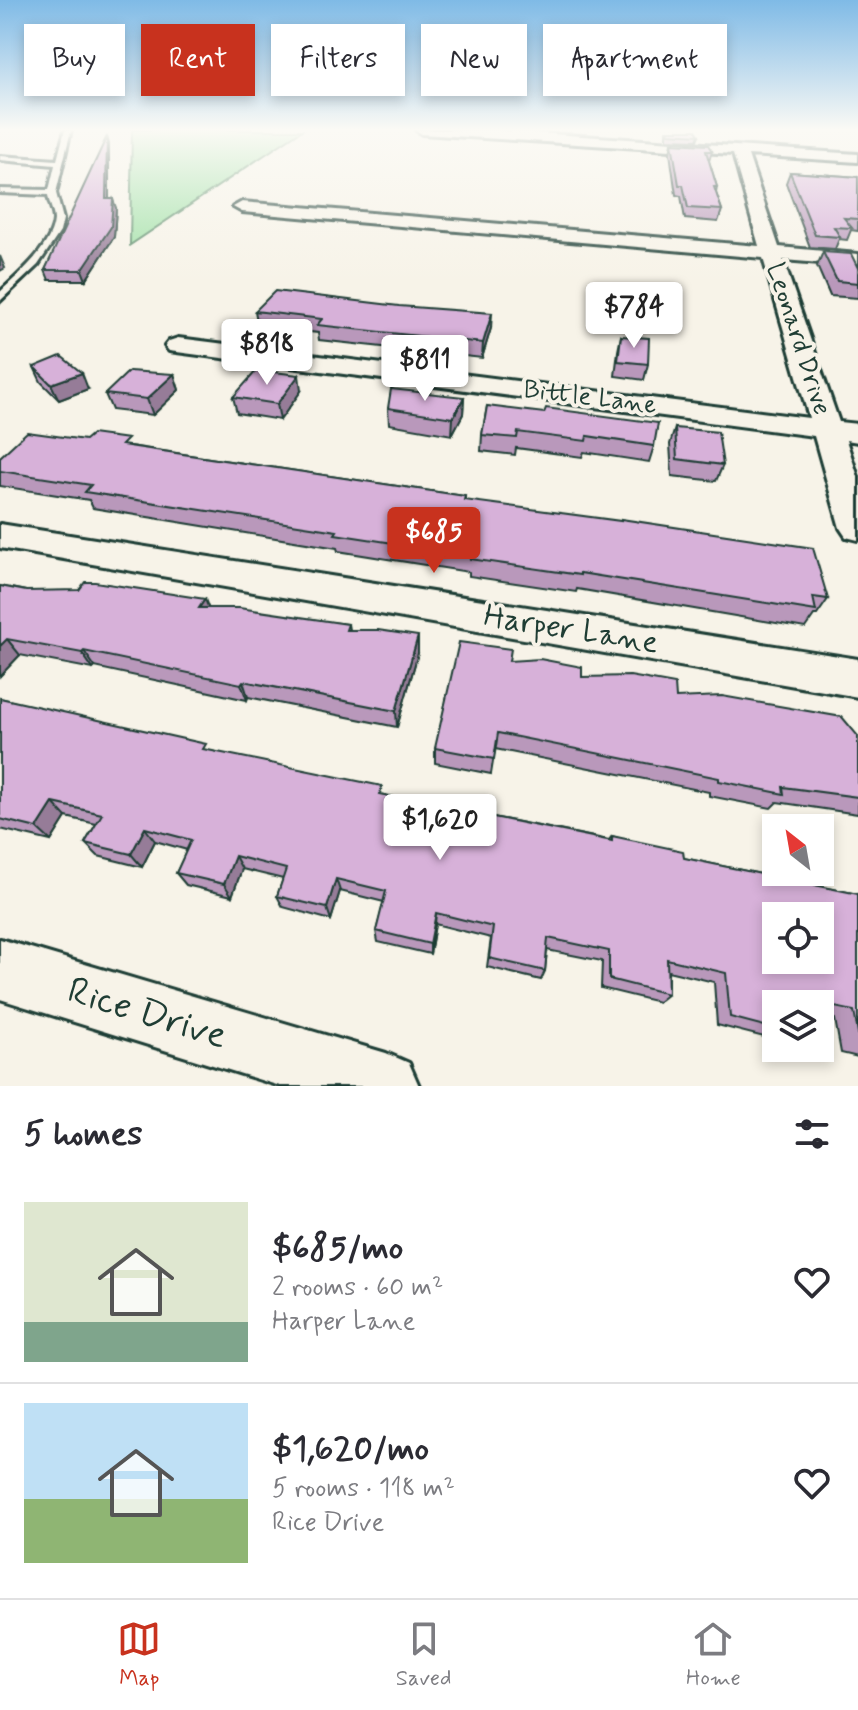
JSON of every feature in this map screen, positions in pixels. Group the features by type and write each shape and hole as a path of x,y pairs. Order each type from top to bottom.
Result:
{"street":[{"name":"Leonard Drive","path":"748,181 771,254 842,430 858,528"},
{"path":"242,207 858,260"},
{"name":"Bittle Lane","path":"178,346 842,430"},
{"name":"Harper Lane","path":"0,536 858,678"},
{"name":"Rice Drive","path":"0,969 386,1086"}],"lane":[{"path":"0,298 25,273 56,230 59,219 51,201 55,181"},
{"path":"0,191 52,193"}],"green space":[{"path":"131,181 226,181 130,245"}],"building":[{"path":"86,181 106,181 106,199 113,199 111,227 82,270 45,270"},
{"path":"678,181 715,181 717,187 714,187 722,210 688,208 683,185 679,185"},
{"path":"793,181 858,181 858,219 844,218 852,228 834,227 840,237 815,235"},
{"path":"823,252 851,254 858,268 858,283 837,281"},
{"path":"275,291 399,306 492,313 483,343 317,325 322,319 255,311"},
{"path":"621,336 649,338 648,364 618,361"},
{"path":"61,356 82,373 51,384 34,367"},
{"path":"257,370 299,375 277,404 233,397"},
{"path":"129,371 174,374 147,399 105,394"},
{"path":"391,389 464,397 453,418 388,408"},
{"path":"487,406 544,413 546,408 658,423 654,446 587,436 586,441 518,432 517,438 482,435"},
{"path":"675,428 718,432 723,465 677,459"},
{"path":"27,432 85,440 92,434 128,439 122,445 465,496 464,500 621,519 813,548 828,599 813,597 816,611 580,573 470,559 471,555 335,534 337,531 85,492 91,485 0,471 0,457"},
{"path":"85,582 205,599 199,608 239,608 348,624 346,630 378,630 418,636 396,711 243,681 241,684 84,651 7,639 0,646 0,586 26,591 79,590"},
{"path":"459,642 511,649 509,661 540,659 582,667 582,677 630,676 675,684 676,698 722,696 842,717 858,736 858,797 783,787 784,794 498,733 494,759 435,748"},
{"path":"0,698 206,744 203,749 382,786 380,794 612,841 612,836 683,851 684,858 762,874 762,886 819,886 858,894 858,1033 854,1011 834,1007 834,990 762,990 762,1025 730,1017 726,973 667,959 668,994 609,979 609,951 548,938 545,971 489,958 493,927 436,913 430,944 376,931 386,891 336,879 327,908 277,896 286,869 235,856 224,884 176,873 191,840 145,828 131,854 85,843 102,814 53,803 37,828 0,819"}]}
